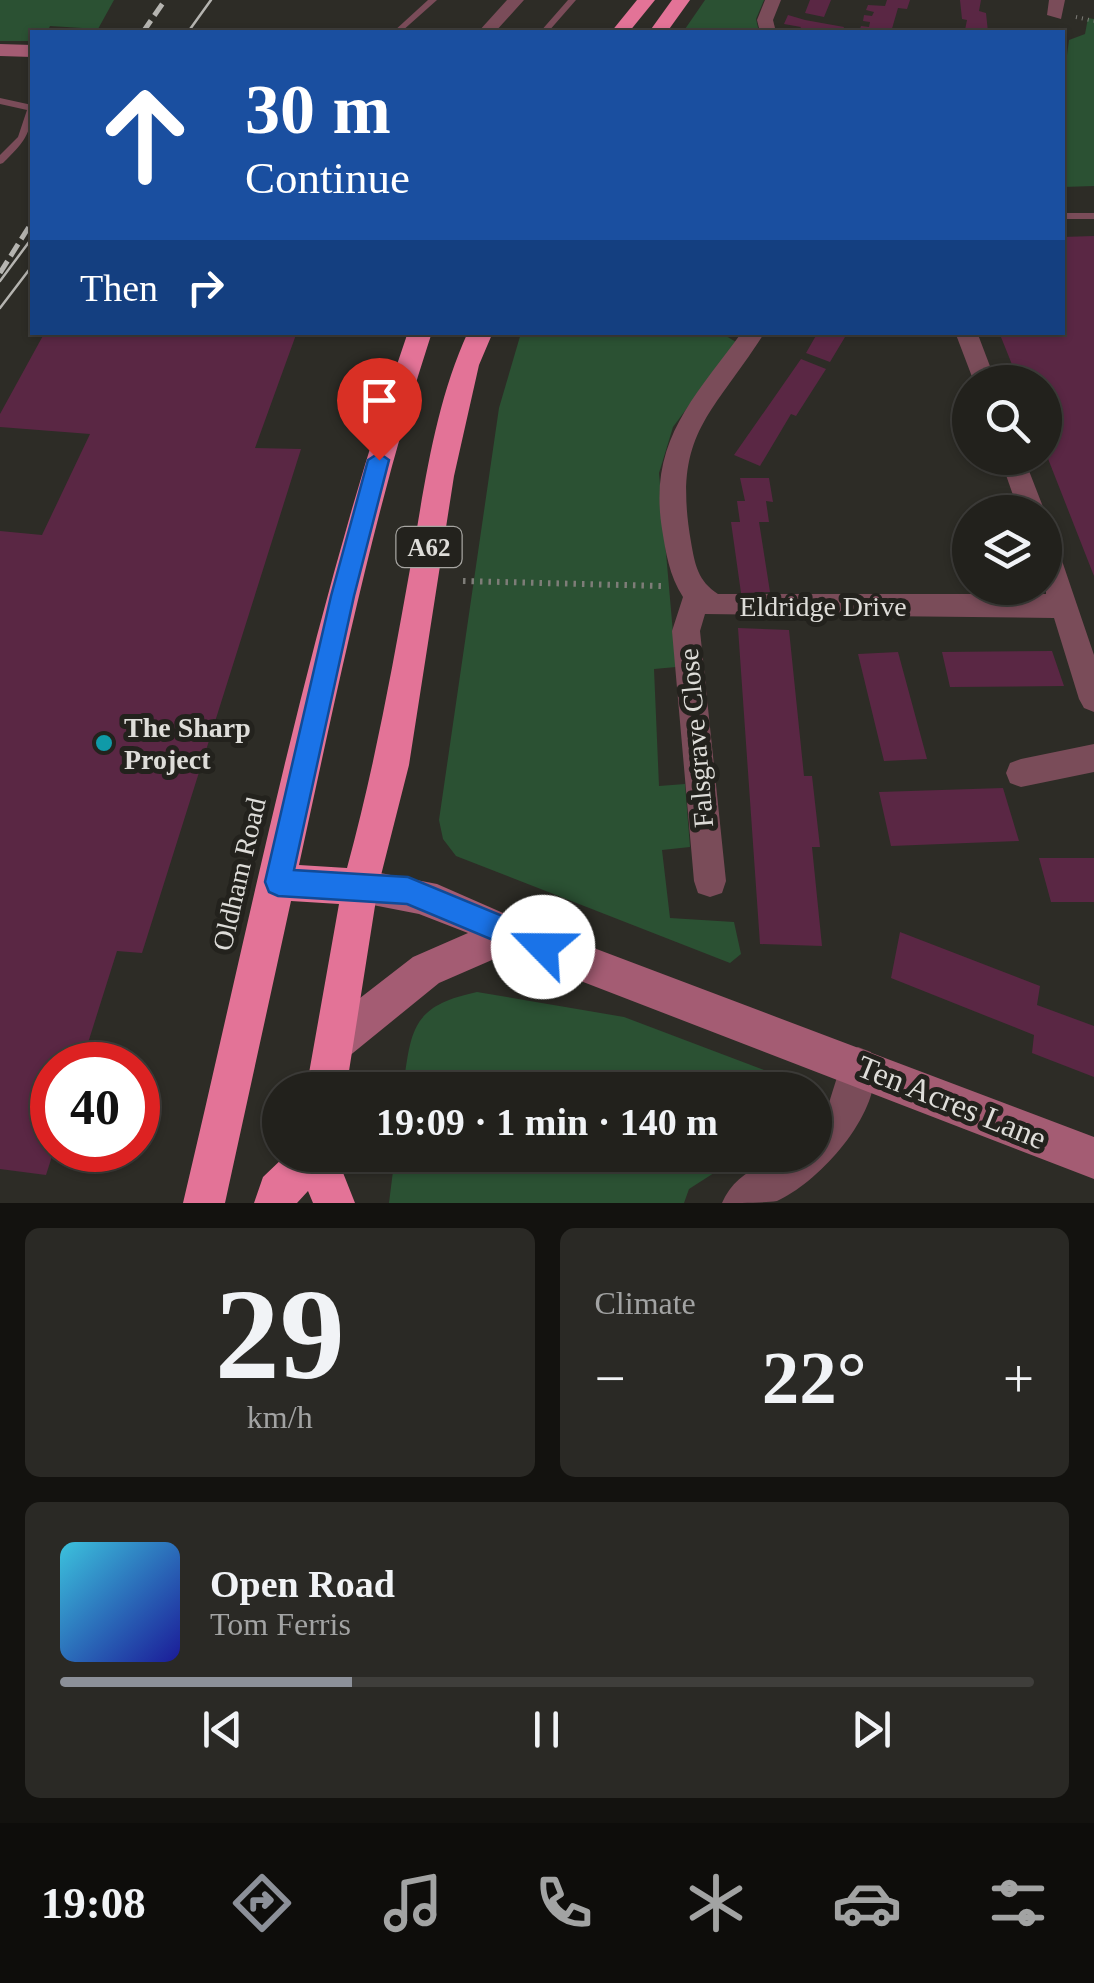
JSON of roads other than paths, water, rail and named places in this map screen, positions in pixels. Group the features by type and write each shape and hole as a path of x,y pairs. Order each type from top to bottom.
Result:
{"highway":[{"path":"622,30 646,0"},
{"path":"659,30 681,0"},
{"name":"Oldham Road","path":"204,1203 342,596 388,427 419,335"},
{"name":"A62","path":"329,1072 360,887 392,765 440,476 466,365 480,335"},
{"path":"278,882 360,887"},
{"path":"275,1203 278,1192 298,1172"},
{"path":"322,1172 335,1196 334,1203"}],"street":[{"path":"488,30 516,0"},
{"path":"768,30 765,20 774,0"},
{"path":"0,50 30,51"},
{"path":"693,592 684,578 675,524 675,454 690,424 752,335"},
{"path":"967,335 978,365"},
{"name":"Eldridge Drive","path":"693,592 714,606 1066,606"},
{"name":"Falsgrave Close","path":"693,592 686,631 710,880"},
{"path":"1062,595 1094,698"},
{"path":"1021,773 1094,758"},
{"name":"Ten Acres Lane","path":"360,887 408,890 508,934 858,1064 1094,1158"},
{"path":"334,1044 426,970 508,934"},
{"path":"832,1131 842,1119 858,1064"},
{"path":"742,1203 787,1172"}],"lane":[{"path":"399,30 432,0"},
{"path":"546,30 572,0"},
{"path":"0,101 30,108"},
{"path":"0,161 22,138 30,114"},
{"path":"1065,216 1094,216"}],"tram line":[{"path":"189,30 211,0"},
{"path":"0,281 30,241"},
{"path":"0,308 30,269"}],"railway":[{"path":"144,30 165,0"},
{"path":"0,273 30,225"}],"place":[{"name":"The Sharp Project","path":"104,743"}]}
